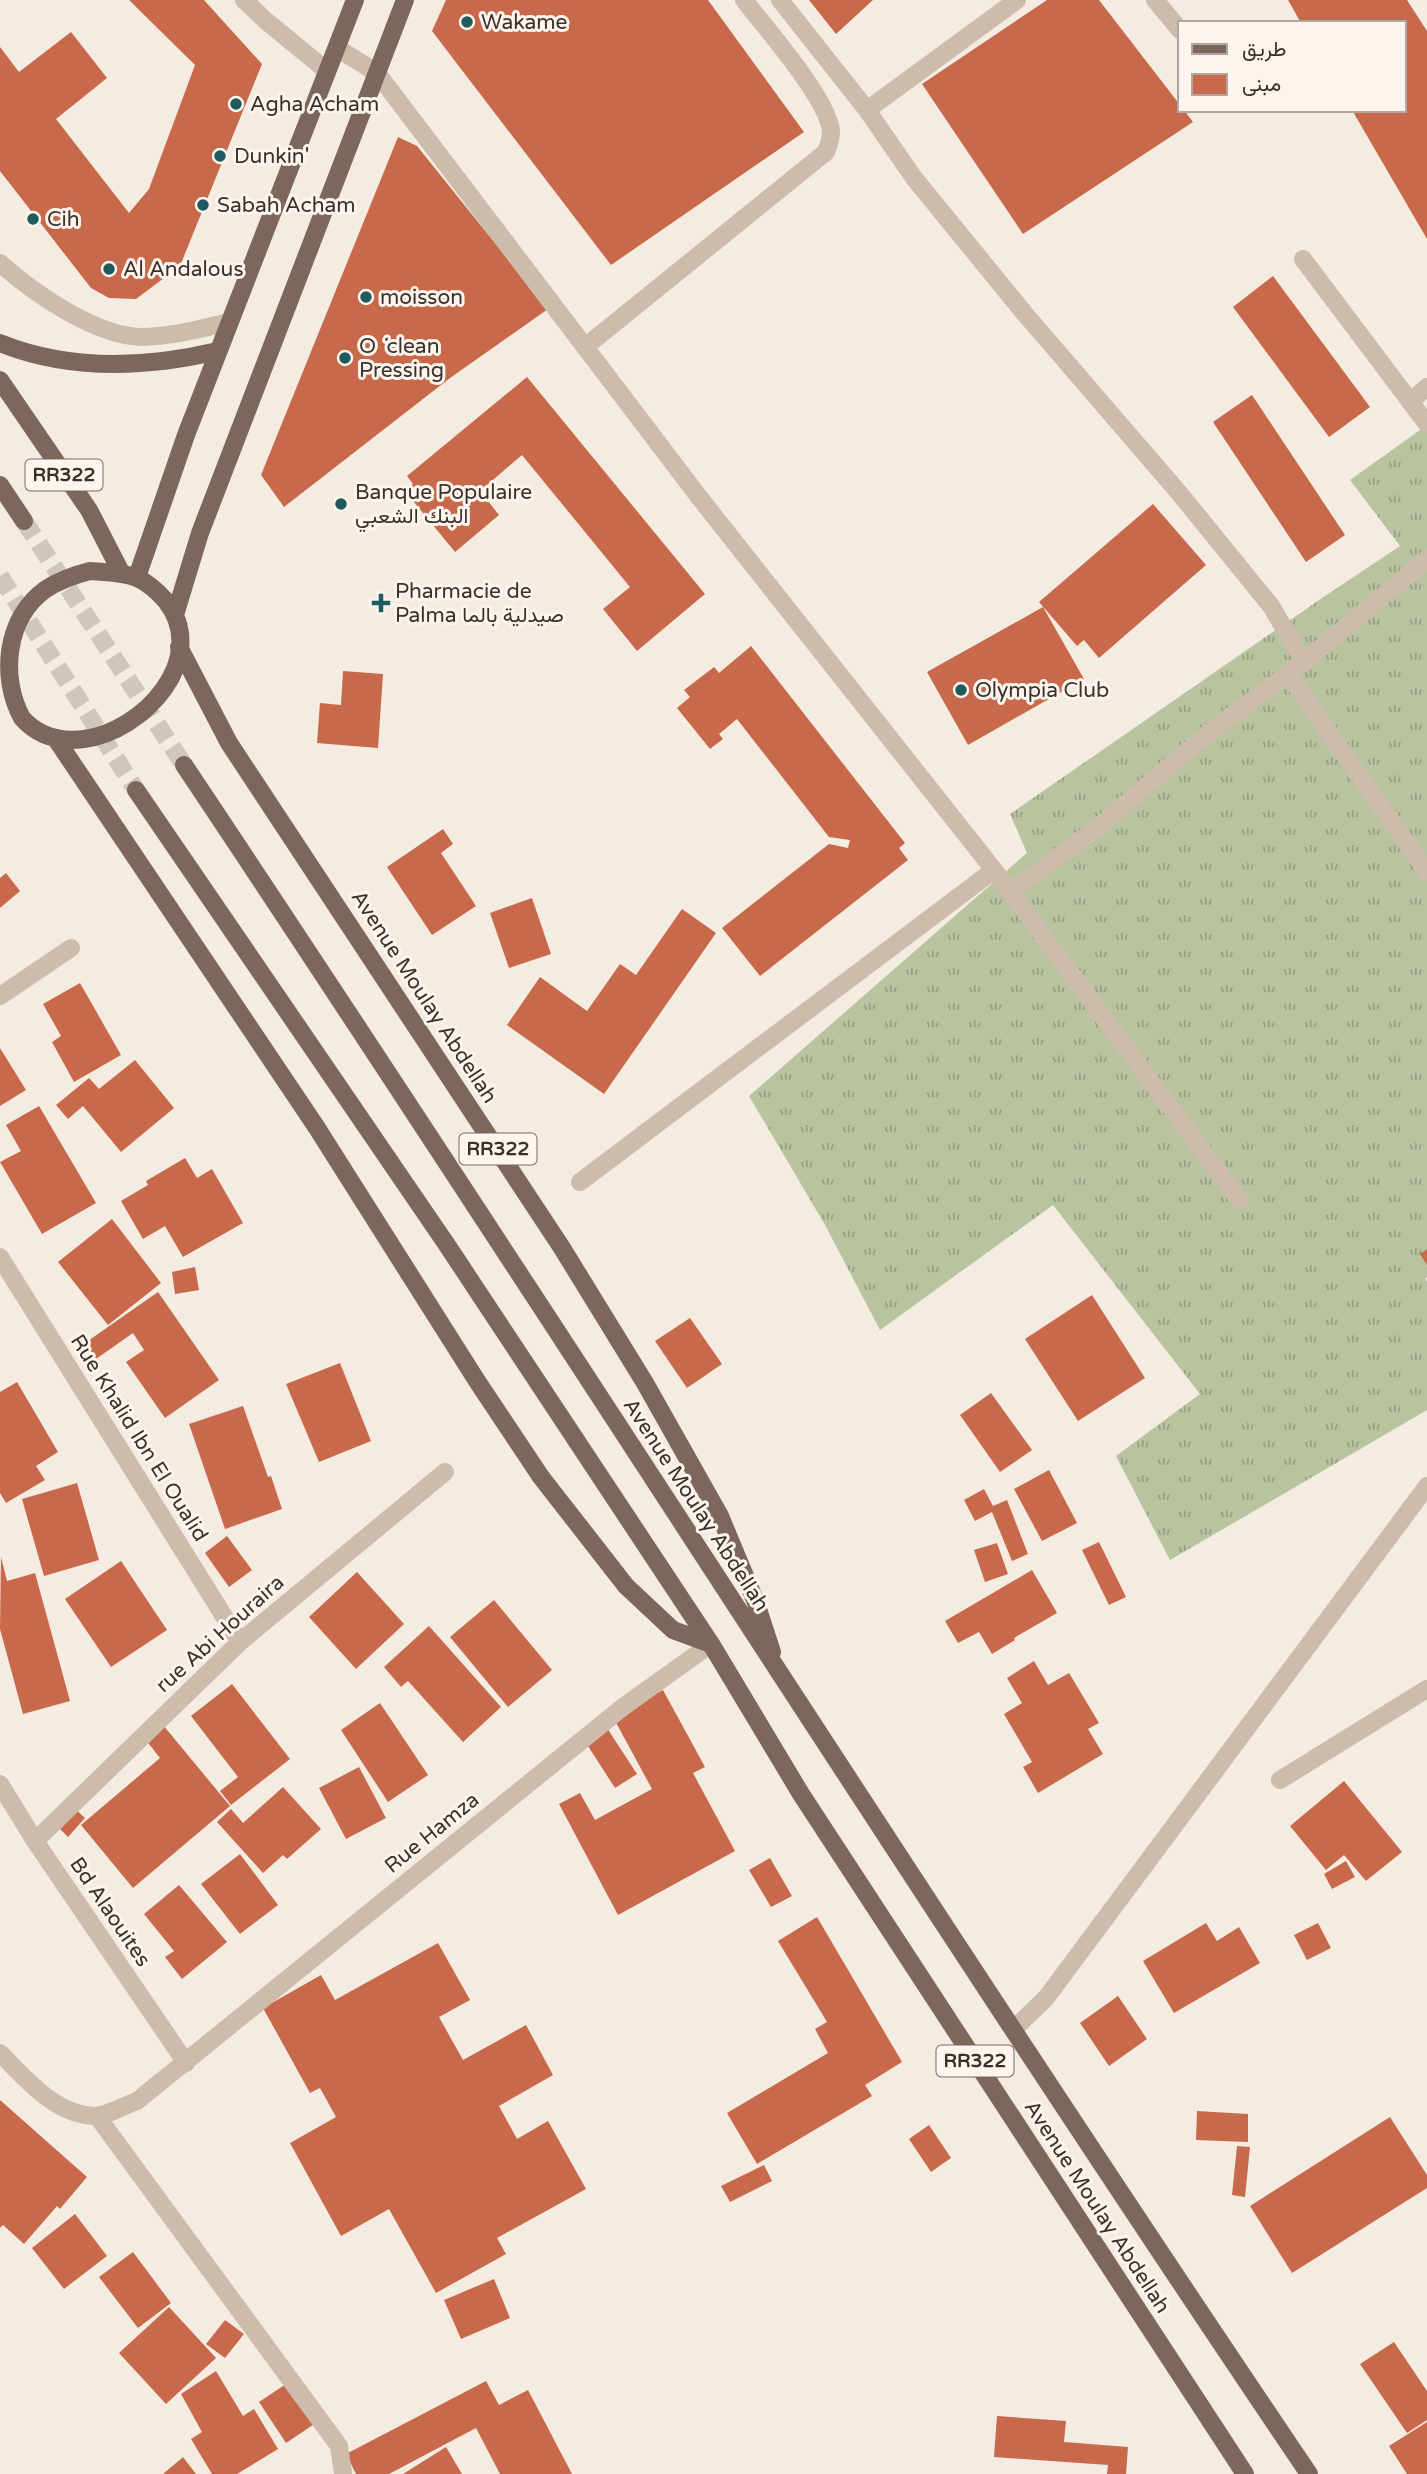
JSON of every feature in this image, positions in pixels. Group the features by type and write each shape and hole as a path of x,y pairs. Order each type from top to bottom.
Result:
{"main road":[{"path":"355,0 168,483 129,575 90,571 59,581 45,590 28,605 15,623 1,660 3,681 8,699 17,713 41,734 56,739 317,1128 541,1477 625,1586 673,1630 711,1644"},
{"path":"175,615 200,533 405,0"},
{"path":"0,343 44,357 102,365 143,364 218,351"},
{"name":"RR322","path":"0,380 89,510 129,575 159,593 175,615 179,647 172,677 164,690 126,726 101,736 74,741 56,739"},
{"name":"RR322","path":"0,485 24,522"},
{"name":"Avenue Moulay Abdellah","path":"179,647 229,743 562,1248 645,1383 720,1516 755,1600 778,1672"},
{"name":"Avenue Moulay Abdellah","path":"184,765 351,1016 778,1672 1309,2474"},
{"name":"Avenue Moulay Abdellah","path":"136,790 447,1245 711,1644 801,1794 1245,2474"}],"street":[{"path":"244,0 327,71"},
{"path":"585,347 826,152 831,141 831,129 824,113 803,75 744,0"},
{"path":"780,0 867,110 914,178 1024,314 1180,494 1271,606 1304,662"},
{"path":"867,110 1017,0"},
{"path":"1155,0 1178,28"},
{"path":"337,48 377,73 699,497 994,870 1240,1201"},
{"path":"1303,259 1427,424"},
{"path":"0,263 42,297 69,313 116,331 141,337 191,331 229,322"},
{"path":"1410,402 1427,387"},
{"path":"1010,892 1097,828 1211,732 1304,662 1427,559"},
{"path":"1289,674 1427,872"},
{"path":"580,1182 994,870"},
{"path":"0,996 72,948"},
{"name":"Rue Khalid Ibn El Oualid","path":"0,1257 240,1642"},
{"name":"rue Abi Houraira","path":"35,1841 240,1642 445,1472"},
{"path":"1014,2029 1046,1998 1427,1486"},
{"name":"Rue Hamza","path":"97,2116 137,2101 623,1707 711,1644"},
{"path":"1280,1780 1427,1689"},
{"name":"Bd Alaouites","path":"0,1784 35,1841 186,2063"},
{"path":"0,2053 34,2088 62,2108 97,2116 339,2446 343,2474"}],"green space":[{"path":"1427,425 1427,1410 1170,1560 1116,1456 1200,1394 1053,1205 880,1330 825,1225 749,1096 1027,853 1010,814 1400,546 1350,480"}],"building":[{"path":"129,0 204,0 262,64 180,266 136,299 109,298 91,288 0,171 0,47 19,72 71,32 107,78 56,119 129,213 149,189 195,65"},
{"path":"446,0 708,0 804,132 611,265 432,31"},
{"path":"809,0 873,0 836,34"},
{"path":"1047,0 1099,0 1178,102 1178,112 1186,112 1193,122 1023,234 922,84"},
{"path":"1288,0 1407,0 1427,31 1427,239 1353,112 1406,112 1406,21 1300,21"},
{"path":"398,137 417,146 548,309 450,378 284,507 261,475"},
{"path":"1273,276 1370,407 1329,437 1233,307"},
{"path":"527,377 705,594 637,651 603,609 630,587 522,455 480,491 499,515 455,552 405,491 413,484 407,476"},
{"path":"1252,395 1345,535 1306,562 1213,422"},
{"path":"1153,504 1206,565 1099,658 1084,640 1077,646 1039,602"},
{"path":"1043,607 1084,679 968,745 927,672"},
{"path":"751,646 905,843 899,848 908,860 760,976 722,928 829,844 848,848 850,840 829,837 737,719 719,734 723,739 710,749 677,708 690,697 684,690 714,667 719,673"},
{"path":"343,671 383,674 378,748 317,743 320,703 341,705"},
{"path":"443,829 453,844 441,853 476,906 432,935 387,867"},
{"path":"6,873 20,891 0,908 0,878"},
{"path":"532,898 551,954 509,968 490,913"},
{"path":"682,909 716,933 604,1094 507,1025 540,977 587,1011 620,964 636,975"},
{"path":"80,983 121,1055 74,1082 52,1042 61,1036 43,1004"},
{"path":"0,1048 26,1090 0,1106"},
{"path":"135,1060 174,1108 121,1152 83,1106 68,1119 56,1105 89,1078 99,1089"},
{"path":"39,1106 96,1203 42,1234 0,1162 21,1151 6,1125"},
{"path":"185,1158 197,1178 212,1169 243,1223 183,1257 165,1226 143,1239 121,1201 148,1185 146,1181"},
{"path":"112,1219 161,1283 108,1325 58,1262"},
{"path":"1427,1249 1427,1265 1420,1254"},
{"path":"195,1267 199,1290 175,1294 172,1272"},
{"path":"158,1292 219,1380 165,1418 126,1362 144,1350 133,1333 96,1359 85,1343"},
{"path":"1092,1295 1145,1378 1078,1421 1025,1339"},
{"path":"690,1318 722,1364 687,1388 655,1341"},
{"path":"340,1363 371,1441 319,1462 286,1384"},
{"path":"17,1382 58,1452 36,1466 45,1480 6,1503 0,1493 0,1392"},
{"path":"991,1393 1032,1450 1000,1472 960,1415"},
{"path":"243,1406 282,1509 225,1529 189,1424"},
{"path":"1049,1470 1077,1523 1042,1541 1014,1489"},
{"path":"77,1483 99,1560 44,1576 22,1499"},
{"path":"984,1489 993,1506 1007,1500 1028,1554 1012,1561 992,1512 975,1521 964,1500"},
{"path":"227,1536 252,1570 229,1587 205,1553"},
{"path":"1099,1542 1126,1597 1109,1605 1082,1550"},
{"path":"997,1543 1008,1574 985,1582 974,1550"},
{"path":"1,1557 7,1581 35,1573 70,1701 23,1714 0,1629"},
{"path":"121,1561 167,1630 111,1667 65,1599"},
{"path":"1032,1570 1057,1613 992,1654 979,1632 958,1643 945,1621"},
{"path":"357,1572 404,1624 356,1669 309,1617"},
{"path":"494,1600 552,1670 508,1707 450,1637"},
{"path":"429,1626 501,1707 463,1742 408,1681 401,1687 384,1667"},
{"path":"1034,1661 1048,1685 1069,1673 1099,1723 1088,1729 1103,1754 1038,1793 1023,1767 1032,1762 1004,1714 1022,1703 1007,1678"},
{"path":"232,1684 290,1759 231,1805 220,1791 238,1777 191,1716"},
{"path":"663,1690 705,1767 693,1773 735,1851 618,1915 559,1804 580,1793 595,1820 652,1789 613,1717"},
{"path":"380,1703 428,1775 388,1802 341,1730"},
{"path":"163,1725 230,1806 133,1888 81,1825 160,1758 146,1740"},
{"path":"607,1728 637,1774 615,1788 586,1743"},
{"path":"359,1767 386,1818 346,1839 319,1788"},
{"path":"1344,1781 1402,1852 1366,1881 1344,1855 1326,1870 1290,1826"},
{"path":"283,1787 321,1829 287,1859 283,1855 263,1873 217,1822 231,1809 243,1823"},
{"path":"72,1806 85,1818 68,1837 55,1824"},
{"path":"240,1854 278,1905 240,1934 201,1884"},
{"path":"770,1858 792,1896 771,1907 749,1870"},
{"path":"1346,1861 1355,1877 1332,1889 1324,1874"},
{"path":"179,1885 227,1942 182,1979 165,1957 174,1951 144,1914"},
{"path":"817,1917 902,2062 865,2085 872,2096 757,2164 727,2113 828,2053 815,2029 827,2022 778,1941"},
{"path":"1206,1923 1217,1941 1239,1927 1260,1963 1174,2013 1143,1961"},
{"path":"1318,1923 1331,1948 1307,1960 1294,1935"},
{"path":"438,1943 470,2000 439,2017 463,2060 526,2025 553,2075 499,2106 517,2139 548,2121 586,2189 497,2238 506,2254 436,2293 389,2209 341,2236 290,2143 336,2117 320,2088 310,2093 263,2008 321,1975 335,2000"},
{"path":"1118,1996 1147,2039 1109,2066 1080,2023"},
{"path":"0,2100 87,2177 60,2209 57,2206 24,2244 3,2225 0,2228"},
{"path":"1197,2111 1248,2114 1248,2142 1196,2140"},
{"path":"1390,2117 1427,2175 1427,2188 1292,2273 1250,2206"},
{"path":"929,2125 951,2158 931,2172 909,2139"},
{"path":"1237,2146 1250,2147 1245,2197 1232,2195"},
{"path":"764,2165 772,2181 730,2202 721,2186"},
{"path":"75,2214 107,2256 64,2289 32,2248"},
{"path":"133,2252 171,2303 138,2328 99,2277"},
{"path":"494,2279 510,2318 461,2339 444,2300"},
{"path":"169,2307 216,2358 166,2404 119,2353"},
{"path":"225,2320 244,2334 225,2358 206,2344"},
{"path":"1394,2342 1427,2391 1427,2420 1407,2433 1360,2364"},
{"path":"216,2371 243,2416 254,2409 278,2449 237,2474 212,2474 191,2439 202,2432 181,2394"},
{"path":"486,2381 499,2405 528,2390 572,2474 500,2474 476,2428 389,2474 356,2474 346,2454"},
{"path":"286,2384 313,2425 286,2443 259,2402"},
{"path":"997,2416 1066,2421 1064,2442 1128,2447 1126,2474 1107,2474 1108,2465 994,2457"},
{"path":"1427,2422 1427,2474 1407,2474 1389,2446"},
{"path":"446,2447 462,2474 403,2474"},
{"path":"183,2457 196,2474 163,2474"}],"tunnel":[{"path":"24,521 184,765"},
{"path":"0,576 136,790"}],"place":[{"name":"Wakame","path":"467,22"},
{"name":"Agha Acham","path":"236,104"},
{"name":"Dunkin'","path":"220,156"},
{"name":"Sabah Acham","path":"203,205"},
{"name":"Cih","path":"33,219"},
{"name":"Al Andalous","path":"109,269"},
{"name":"moisson","path":"366,297"},
{"name":"O ´clean Pressing","path":"345,358"},
{"name":"Banque Populaire البنك الشعبي","path":"341,504"},
{"name":"Pharmacie de Palma صيدلية بالما","path":"381,603"},
{"name":"Olympia Club","path":"961,690"}]}
